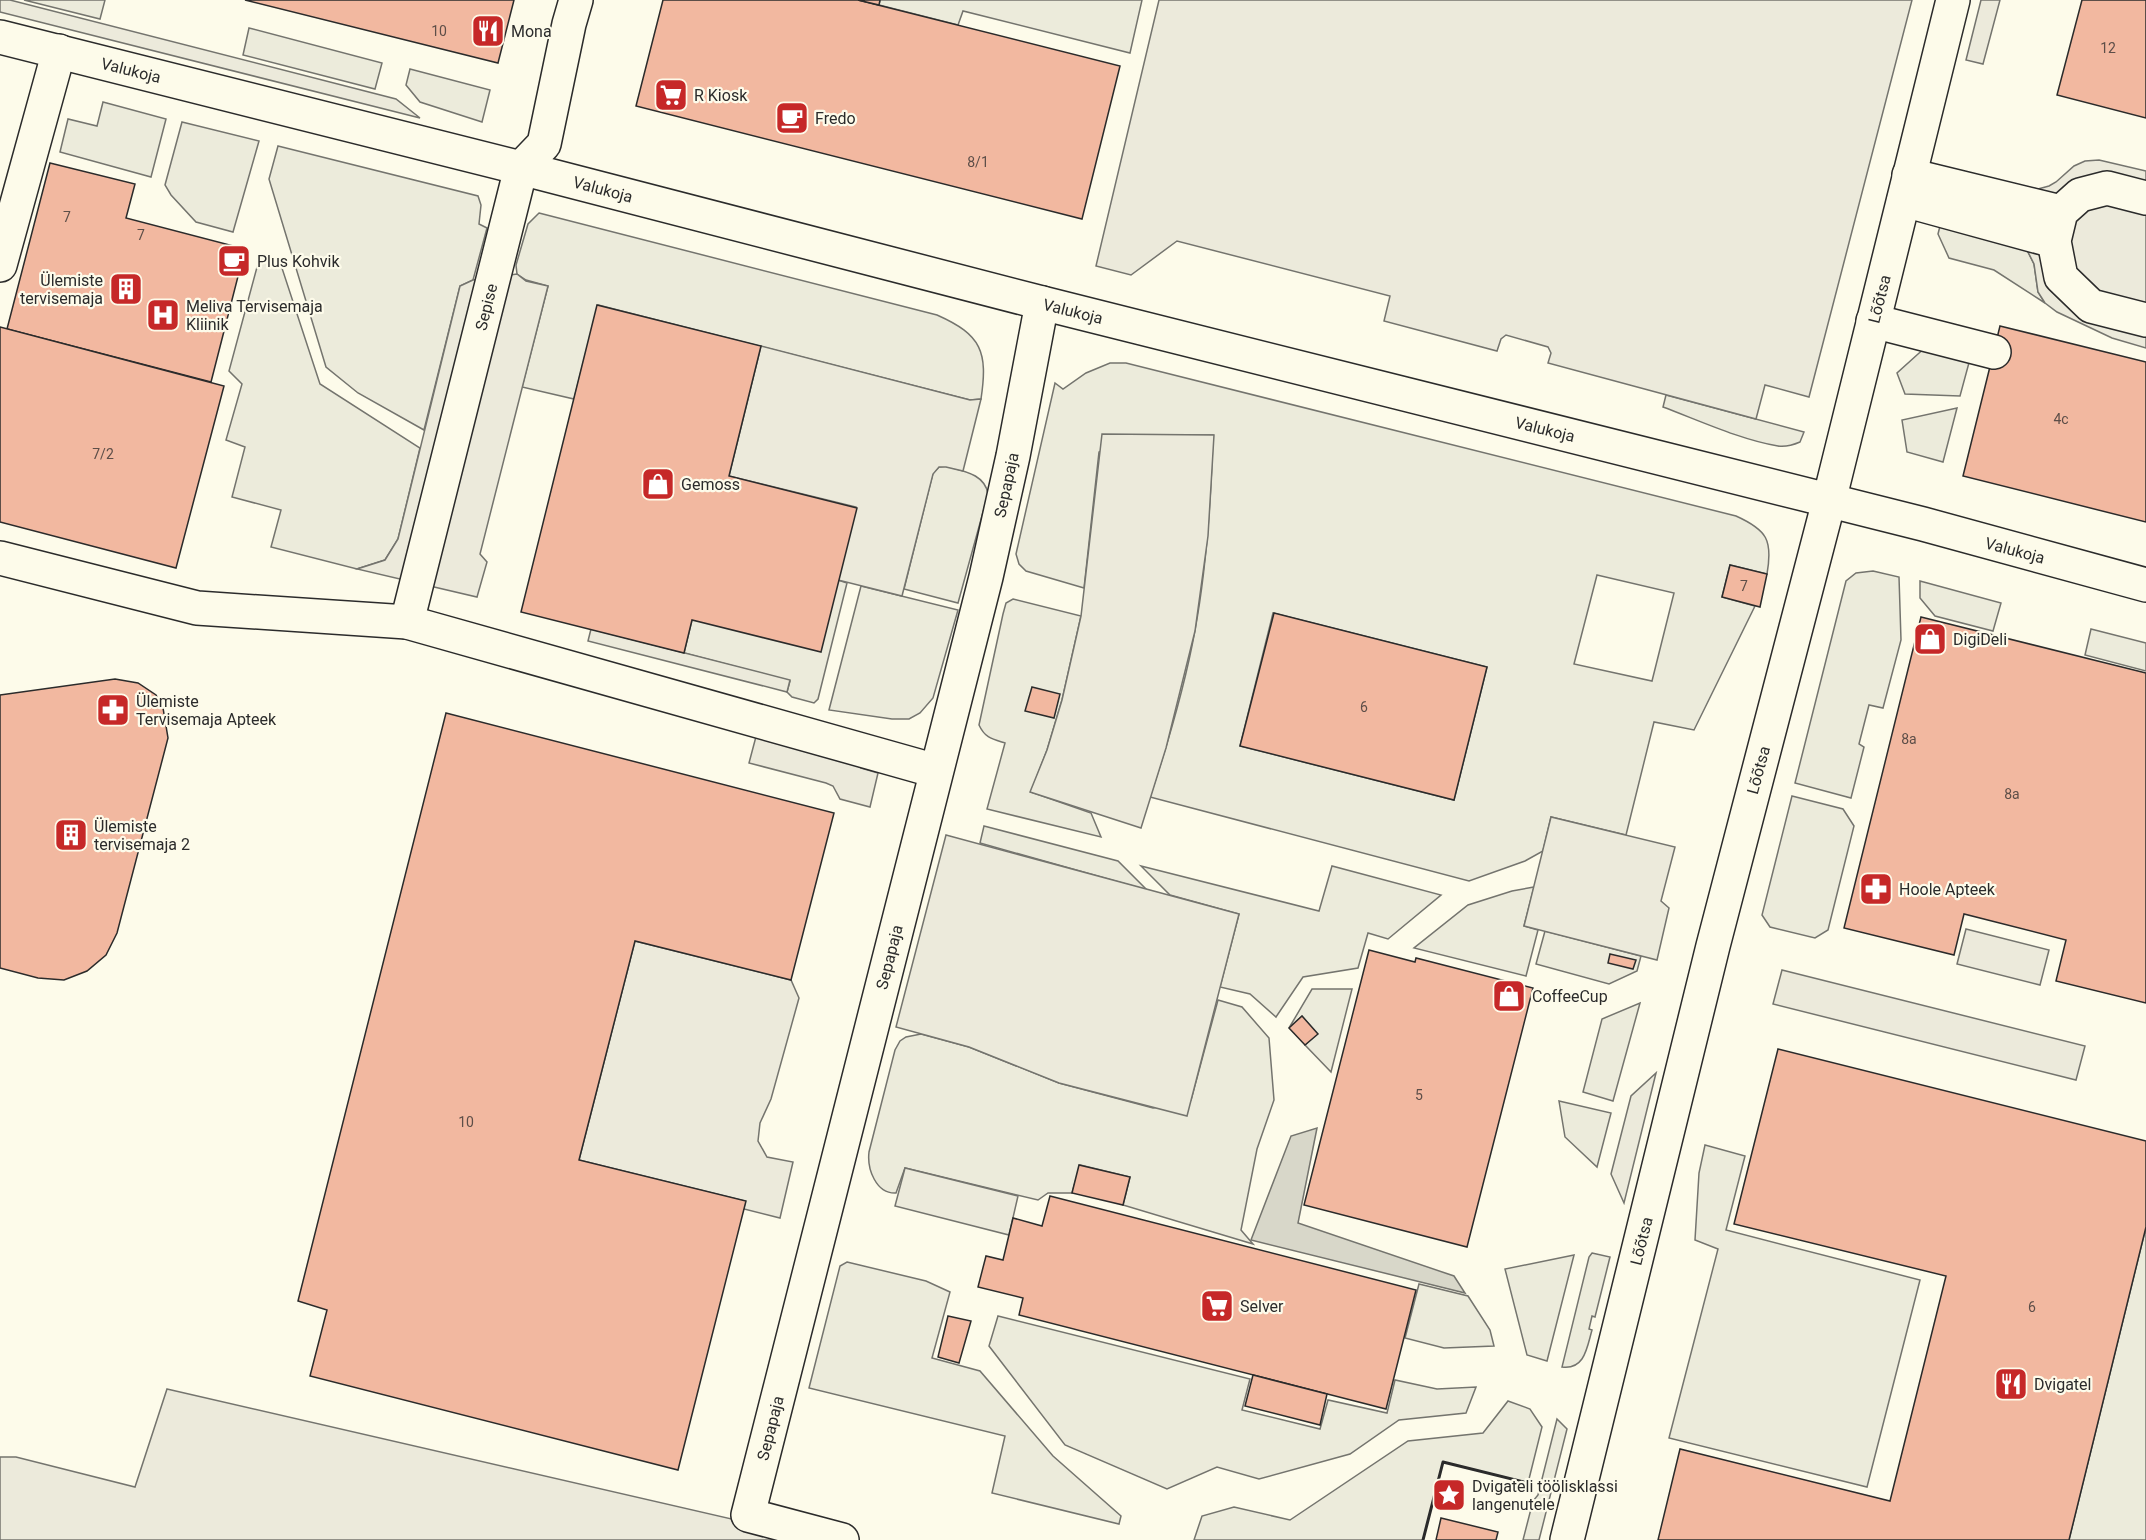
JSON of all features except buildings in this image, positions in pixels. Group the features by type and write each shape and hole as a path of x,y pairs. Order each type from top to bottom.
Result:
{"street":[{"name":"Sepise","path":"407,622 521,168 544,144 576,0"},
{"name":"Lõõtsa","path":"1567,1540 1713,946 1829,501 1953,0"},
{"name":"Valukoja","path":"0,37 521,168 1042,303 1923,524 2146,585"},
{"path":"0,264 58,51"},
{"path":"1907,187 2058,226"},
{"path":"2146,198 2107,188 2080,195 2058,226 2061,277 2091,306 2146,320"},
{"name":"Sepapaja","path":"842,1540 748,1515 986,577 1042,303"},
{"path":"1874,321 1994,352"},
{"path":"0,558 197,608 407,622 936,771"}],"shaded area":[{"path":"0,0 10,0 396,99 420,118 0,12"},
{"path":"24,0 105,0 100,19"},
{"path":"880,0 1142,0 1130,53 963,11 958,25 879,5"},
{"path":"1159,0 1912,0 1809,397 1765,385 1756,419 1548,363 1551,353 1548,347 1506,335 1501,339 1497,351 1384,321 1390,296 1177,241 1131,275 1096,266"},
{"path":"1981,0 2000,0 1983,64 1966,60"},
{"path":"249,28 382,63 375,89 243,55"},
{"path":"410,69 490,90 482,122 420,102 406,85"},
{"path":"103,102 166,119 151,177 60,152 68,119 97,126"},
{"path":"182,122 259,141 233,232 196,222 171,195 165,185"},
{"path":"278,146 478,196 481,205 479,224 487,228 473,280 460,286 424,430 358,393 326,367 269,179"},
{"path":"2099,160 2146,171 2146,348 2112,338 2057,312 2045,303 2038,292 2034,264 2027,250 2026,187 2038,189 2049,186 2074,166 2085,161"},
{"path":"539,213 937,315 964,330 973,338 978,347 983,369 981,399 970,400 598,305 574,399 522,387 548,286 526,280 517,274 516,265 528,224"},
{"path":"1941,222 2027,250 2034,264 2038,292 2045,303 1994,270 1949,258 1938,234"},
{"path":"260,256 280,262 320,384 420,448 398,539 385,560 357,569 271,547 281,510 232,497 245,447 226,440 242,384 229,371"},
{"path":"517,274 526,281 548,286 480,554 487,562 477,597 357,569 385,560 398,539 460,286 473,280"},
{"path":"1928,345 1970,359 1960,396 1905,394 1897,373"},
{"path":"761,346 970,400 981,399 963,471 939,467 933,474 902,596 838,580 856,507 729,476"},
{"path":"1110,363 1126,363 1736,516 1755,526 1768,544 1767,574 1730,565 1722,597 1755,606 1694,730 1654,722 1626,835 1551,817 1543,851 1525,861 1469,881 1150,797 1176,714 1195,630 1208,533 1213,435 1138,435 1099,452 1084,588 1026,571 1019,564 1016,554 1055,383 1063,389 1086,373","holes":["1597,575 1674,593 1652,681 1574,664","1273,613 1487,667 1454,800 1240,746"]},
{"path":"1666,395 1804,432 1800,442 1792,445 1764,443 1663,407"},
{"path":"1957,408 1943,462 1907,452 1902,420"},
{"path":"1102,434 1214,435 1208,536 1195,631 1166,748 1141,828 1030,792 1047,750 1062,700 1081,616"},
{"path":"946,466 978,478 983,482 988,494 958,603 904,589 933,473 939,467"},
{"path":"1873,571 1899,577 1901,640 1883,708 1869,705 1859,744 1864,747 1851,798 1795,783 1846,581 1856,573"},
{"path":"838,580 847,583 818,699 814,703 792,697 787,692 790,681 684,653 692,620"},
{"path":"1920,581 2001,603 1993,631 1935,616 1920,598"},
{"path":"861,586 958,610 933,698 920,713 909,719 892,719 829,710"},
{"path":"1013,599 1081,616 1062,700 1031,792 1091,813 1101,837 987,809 1005,743 986,735 979,725 1003,614 1006,603"},
{"path":"591,629 790,680 787,692 588,641"},
{"path":"2091,629 2146,643 2146,671 2085,655"},
{"path":"758,729 832,749 861,768 878,773 870,807 840,799 833,786 826,783 749,763"},
{"path":"1792,796 1843,809 1854,826 1828,930 1815,938 1770,927 1762,915"},
{"path":"1551,817 1675,847 1661,901 1669,908 1657,960 1524,926"},
{"path":"984,826 1118,861 1147,890 980,843"},
{"path":"946,835 1239,914 1187,1116 1059,1083 969,1047 896,1027"},
{"path":"1141,866 1319,911 1332,866 1441,895 1388,939 1368,933 1358,968 1303,977 1276,1017 1250,994 1220,987 1239,914 1170,895"},
{"path":"1534,887 1524,926 1538,930 1526,976 1414,948 1468,905 1512,891"},
{"path":"1966,929 2049,950 2040,985 1957,964"},
{"path":"1545,931 1641,956 1637,971 1609,984 1536,964"},
{"path":"635,941 791,980 799,998 771,1099 760,1123 758,1141 767,1157 793,1162 780,1218 744,1209 745,1201 579,1160"},
{"path":"1782,970 2085,1046 2076,1080 1773,1004"},
{"path":"1312,989 1352,989 1331,1072 1305,1045 1317,1034 1302,1016 1289,1028"},
{"path":"1218,1000 1242,1007 1269,1038 1274,1100 1257,1149 1241,1230 1253,1244 1123,1205 1130,1177 1080,1165 1072,1193 1048,1193 1038,1200 905,1168 896,1193 883,1189 874,1179 871,1173 869,1152 895,1050 900,1041 906,1037 921,1034 969,1047 1059,1083 1153,1108 1191,1100"},
{"path":"1640,1003 1613,1101 1583,1092 1602,1019"},
{"path":"1656,1073 1624,1203 1611,1174 1631,1096"},
{"path":"1559,1101 1611,1113 1597,1167 1565,1137"},
{"path":"1317,1128 1298,1223 1454,1276 1465,1293 1251,1240 1291,1136"},
{"path":"1705,1145 1745,1156 1726,1230 1920,1280 1867,1487 1669,1438 1718,1249 1695,1240 1699,1173"},
{"path":"905,1168 1018,1196 1009,1235 895,1206"},
{"path":"2146,1227 2146,1540 2069,1540"},
{"path":"1592,1253 1610,1257 1595,1317 1592,1316 1589,1329 1592,1330 1584,1356 1580,1361 1570,1367 1562,1367 1589,1257"},
{"path":"1574,1255 1547,1361 1527,1355 1505,1269"},
{"path":"847,1262 926,1281 950,1292 932,1358 980,1371 1053,1456 1121,1516 1119,1524 992,1493 1005,1436 809,1388 840,1266"},
{"path":"1419,1284 1468,1296 1490,1330 1494,1346 1444,1348 1405,1338"},
{"path":"998,1316 1250,1379 1242,1410 1320,1429 1328,1400 1387,1413 1395,1380 1437,1389 1476,1387 1466,1413 1399,1420 1350,1454 1259,1479 1217,1467 1167,1489 1065,1445 989,1346"},
{"path":"167,1389 823,1540 0,1540 0,1457 16,1457 135,1487"},
{"path":"1508,1401 1530,1409 1542,1427 1528,1483 1443,1462 1423,1540 1194,1540 1202,1516 1234,1507 1290,1520 1408,1441 1483,1433"},
{"path":"1557,1419 1567,1429 1539,1540 1523,1540 1533,1501 1538,1495"}],"wall":[{"path":"1423,1540 1443,1462 1528,1483"}],"place":[{"name":"Mona","path":"488,31"},
{"name":"R Kiosk","path":"671,95"},
{"name":"Fredo","path":"792,118"},
{"name":"Plus Kohvik","path":"234,261"},
{"name":"Ülemiste tervisemaja","path":"126,289"},
{"name":"Meliva Tervisemaja Kliinik","path":"163,315"},
{"name":"Gemoss","path":"658,484"},
{"name":"DigiDeli","path":"1930,639"},
{"name":"Ülemiste Tervisemaja Apteek","path":"113,710"},
{"name":"Ülemiste tervisemaja 2","path":"71,835"},
{"name":"Hoole Apteek","path":"1876,889"},
{"name":"CoffeeCup","path":"1509,996"},
{"name":"Selver","path":"1217,1306"},
{"name":"Dvigatel","path":"2011,1384"},
{"name":"Dvigateli töölisklassi langenutele","path":"1449,1495"}]}
